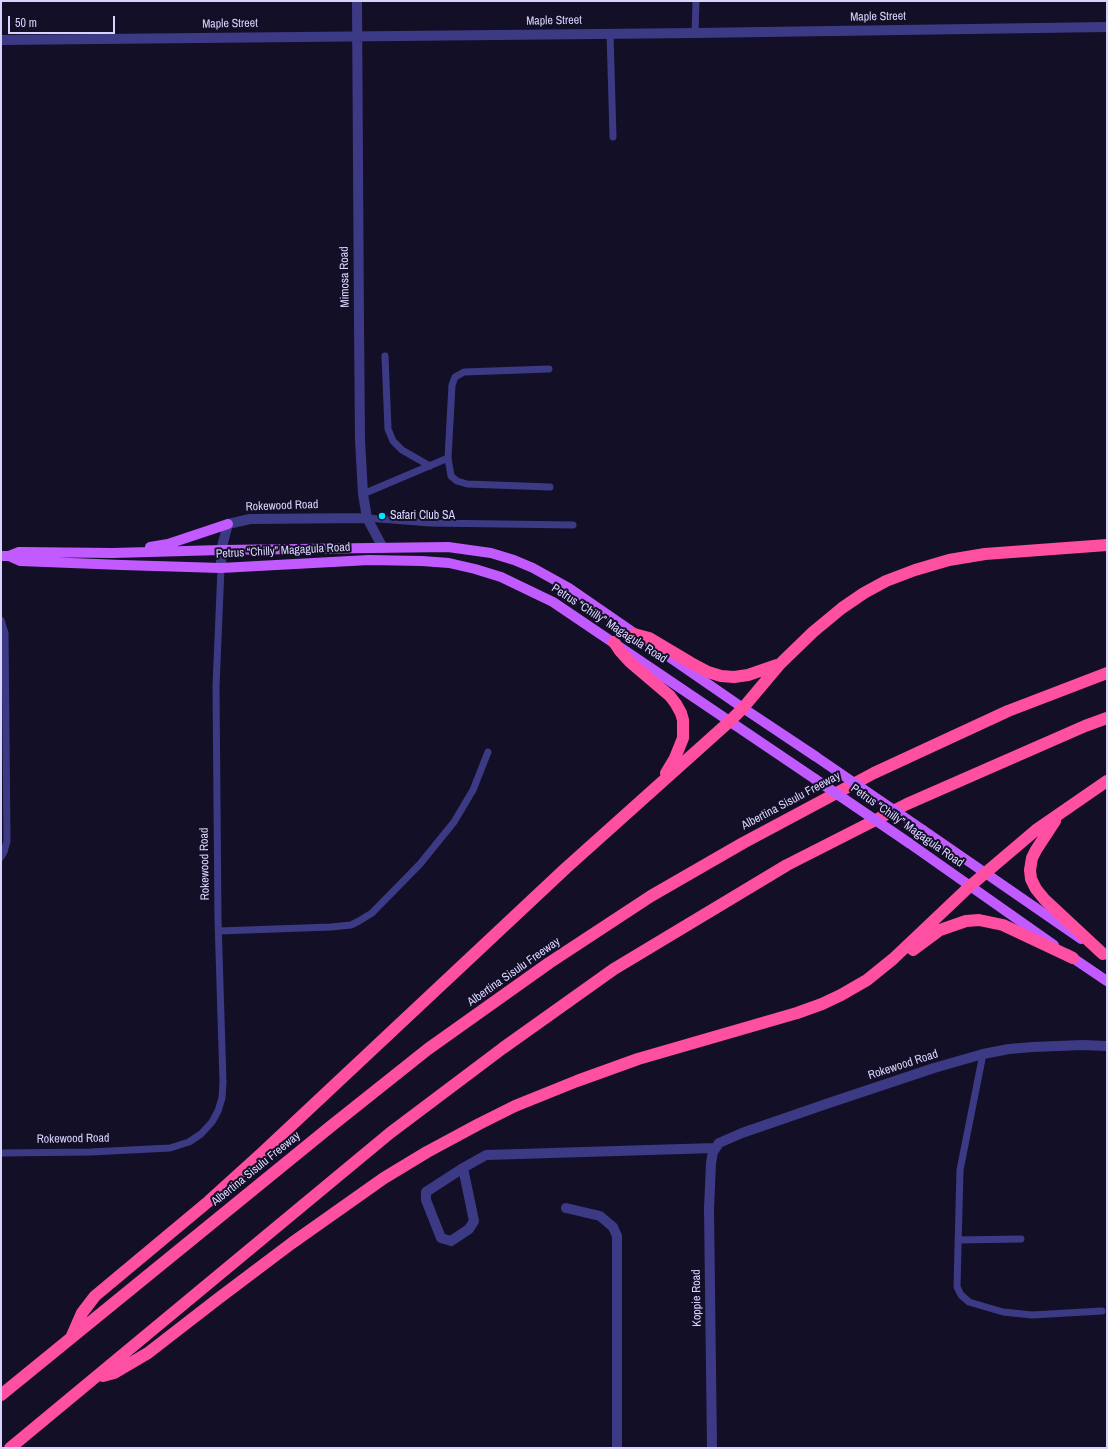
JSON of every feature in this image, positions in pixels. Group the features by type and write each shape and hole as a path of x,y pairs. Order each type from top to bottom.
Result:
{"highway":[{"path":"71,1338 82,1313 95,1296 227,1185 566,868 730,721 780,664 813,632 847,604 864,593 886,582 915,570 949,560 984,554 1107,545"},
{"path":"634,634 650,638 691,664 721,676 734,677 748,675 780,664"},
{"path":"614,642 620,652 630,662 670,696 681,713 683,738 680,748 658,786"},
{"name":"Albertina Sisulu Freeway","path":"1,1395 428,1049 549,963 651,896 743,843 874,773 1008,711 1107,673"},
{"path":"10,1448 390,1133 503,1048 614,969 787,865 907,804 1078,729 1107,718"},
{"path":"96,1378 114,1373 148,1354 261,1266 366,1190 410,1162 479,1124 542,1094 638,1059 797,1013 822,1004 867,980 893,959 970,886 1036,830 1107,781"},
{"path":"1058,814 1032,858 1030,870 1031,879 1036,890 1045,900 1105,956"},
{"path":"893,959 909,953 940,930 966,921 979,920 1003,925 1073,958"}],"main road":[{"path":"112,554 127,549 168,544 228,524"},
{"name":"Petrus “Chilly” Magagula Road","path":"5,556 19,552 112,554 221,550 448,547 491,553 514,560 569,588 1105,956"},
{"name":"Petrus “Chilly” Magagula Road","path":"5,556 20,561 221,568 369,560 422,561 449,563 501,577 526,587 554,602 909,843 1107,981"}],"street":[{"name":"Mimosa Road","path":"356,1 360,440 363,494 367,518 383,548"},
{"name":"Maple Street","path":"1,40 1107,27"},
{"name":"Rokewood Road","path":"221,568 221,550 228,524 250,519 367,518"},
{"name":"Rokewood Road","path":"715,1148 719,1143 728,1138 742,1133 934,1068 983,1054 1009,1049 1033,1047 1083,1045 1107,1046"},
{"path":"463,1168 474,1221 469,1229 451,1241 441,1238 426,1200 426,1192 463,1168 486,1155 715,1148"},
{"name":"Koppie Road","path":"712,1448 709,1209 710,1163 715,1148"},
{"path":"566,1208 600,1216 613,1227 617,1236 617,1448"}],"lane":[{"path":"695,33 696,1"},
{"path":"610,33 613,137"},
{"path":"385,356 388,429 392,441 402,450 430,466"},
{"path":"549,369 464,372 455,377 452,385 448,458 451,476 457,481 467,484 550,487"},
{"path":"363,494 448,458"},
{"path":"367,518 430,523 573,525"},
{"name":"Rokewood Road","path":"1,1153 91,1152 170,1148 189,1142 200,1134 212,1122 218,1111 222,1098 223,1082 219,931 216,686 221,568"},
{"path":"1,620 5,633 7,842 1,857"},
{"path":"219,931 331,928 351,925 372,913 420,864 454,822 473,790 488,752"},
{"path":"983,1054 960,1170 957,1287 961,1295 969,1302 1003,1312 1032,1315 1102,1311"},
{"path":"958,1240 1021,1239"}],"place":[{"name":"Safari Club SA","path":"382,516"}]}
